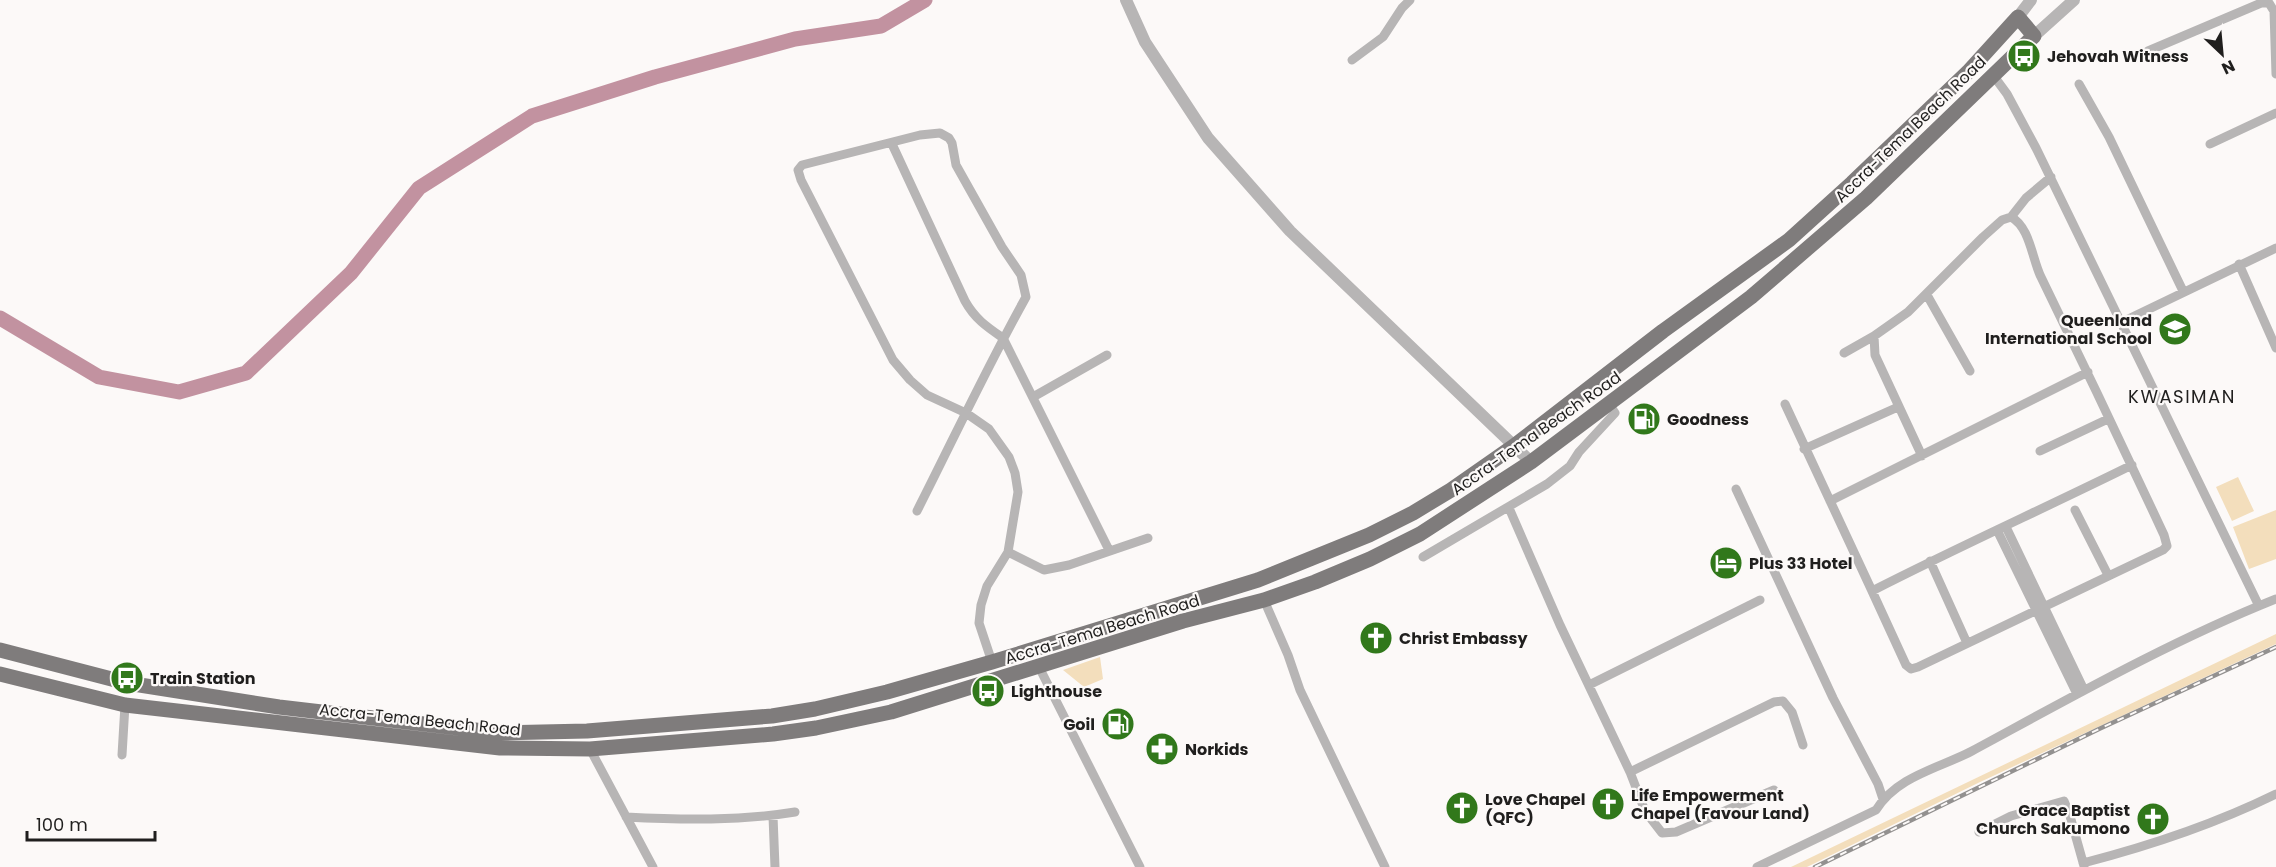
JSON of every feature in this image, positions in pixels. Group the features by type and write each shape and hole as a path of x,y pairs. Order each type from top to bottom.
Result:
{"main road":[{"name":"Accra-Tema Beach Road","path":"0,650 127,683 279,707 501,734 565,732 772,716 887,692 1258,580 1369,535 1413,513 1451,490 1514,446 1663,331 1789,240 1968,72 2018,17"},
{"path":"2018,17 2034,36"},
{"name":"Accra-Tema Beach Road","path":"0,674 125,705 500,748 590,749 773,734 816,728 891,712 1183,621 1264,600 1370,560 1420,534 1531,462 1751,297 1866,198 2034,36"},
{"path":"1258,580 1264,600"},
{"path":"125,705 127,683"}],"street":[{"path":"1126,0 1145,42 1208,138 1290,231 1531,462"},
{"path":"1394,0 1401,8"},
{"path":"1352,60 1383,37 1401,8 1410,0"},
{"path":"2018,17 2031,0"},
{"path":"2034,36 2074,0"},
{"path":"2148,51 2261,3 2269,3 2274,11 2276,74"},
{"path":"1993,75 2007,94 2051,177 2259,606"},
{"path":"2079,84 2109,137 2183,291"},
{"path":"2210,144 2276,113"},
{"path":"917,511 966,413 1003,338 1026,297 1021,275 1002,247 956,165 952,143 949,138 940,133 920,135 892,144 802,165 798,173 893,360 927,395 966,413 989,429 999,441 1015,473 1018,492 1008,552 987,586 981,605 979,623 992,662"},
{"path":"892,144 974,316 982,325 1003,338 1109,550"},
{"path":"1844,353 1874,336 1927,296 2002,220 2011,217 2026,198 2051,177"},
{"path":"1785,404 1902,659 1911,669 2163,550 2167,546 2164,535 2040,274 2024,230 2018,221 2011,217"},
{"path":"2120,323 2276,248"},
{"path":"2239,264 2276,348"},
{"path":"1927,296 1970,371"},
{"path":"1874,336 1875,356 1922,456"},
{"path":"1033,397 1107,355"},
{"path":"1830,501 2088,372"},
{"path":"1423,557 1509,508 1570,466 1579,452 1615,413 1609,404"},
{"path":"1804,449 1898,407"},
{"path":"2040,451 2108,419"},
{"path":"1872,591 2132,465"},
{"path":"1736,489 1833,698 1878,784 1883,799"},
{"path":"1509,508 1630,772 1645,811 1662,833 1676,832 1774,790"},
{"path":"2075,510 2108,576"},
{"path":"2002,528 2081,692"},
{"path":"1008,552 1044,570 1069,565 1148,538"},
{"path":"1930,561 1968,642"},
{"path":"1756,867 1876,810 1883,799 1926,771 1964,755 2081,692 2276,599"},
{"path":"1264,600 1288,655 1300,690 1385,867"},
{"path":"1589,685 1760,600"},
{"path":"1039,667 1140,867"},
{"path":"1630,772 1774,702 1783,700 1788,706 1803,745"},
{"path":"122,755 125,705"},
{"path":"590,749 653,867"},
{"path":"1979,832 2012,816 2064,801 2084,865 2209,823 2276,794"},
{"path":"626,817 677,819 773,816 795,812"},
{"path":"773,816 775,867"}],"shaded area":[{"path":"2238,477 2254,511 2232,521 2216,487"},
{"path":"2276,510 2276,559 2249,569 2233,527"},
{"path":"2276,634 2276,644 1978,783 1807,867 1791,867"},
{"path":"1100,657 1103,679 1084,687 1063,670"}],"waterway":[{"path":"0,318 99,377 179,392 246,373 351,273 419,188 532,116 655,77 795,39 881,26 925,0"}],"railway":[{"path":"1815,867 2099,729 2276,647"}],"place":[{"name":"Jehovah Witness","path":"2024,56"},
{"name":"Queenland International School","path":"2175,329"},
{"name":"Goodness","path":"1644,419"},
{"name":"Plus 33 Hotel","path":"1726,563"},
{"name":"Christ Embassy","path":"1376,638"},
{"name":"Train Station","path":"127,678"},
{"name":"Lighthouse","path":"988,691"},
{"name":"Goil","path":"1118,724"},
{"name":"Norkids","path":"1162,749"},
{"name":"Life Empowerment Chapel (Favour Land)","path":"1608,804"},
{"name":"Love Chapel (QFC)","path":"1462,808"},
{"name":"Grace Baptist Church Sakumono","path":"2153,819"}],"district":[{"name":"KWASIMAN","path":"2182,397"}]}
